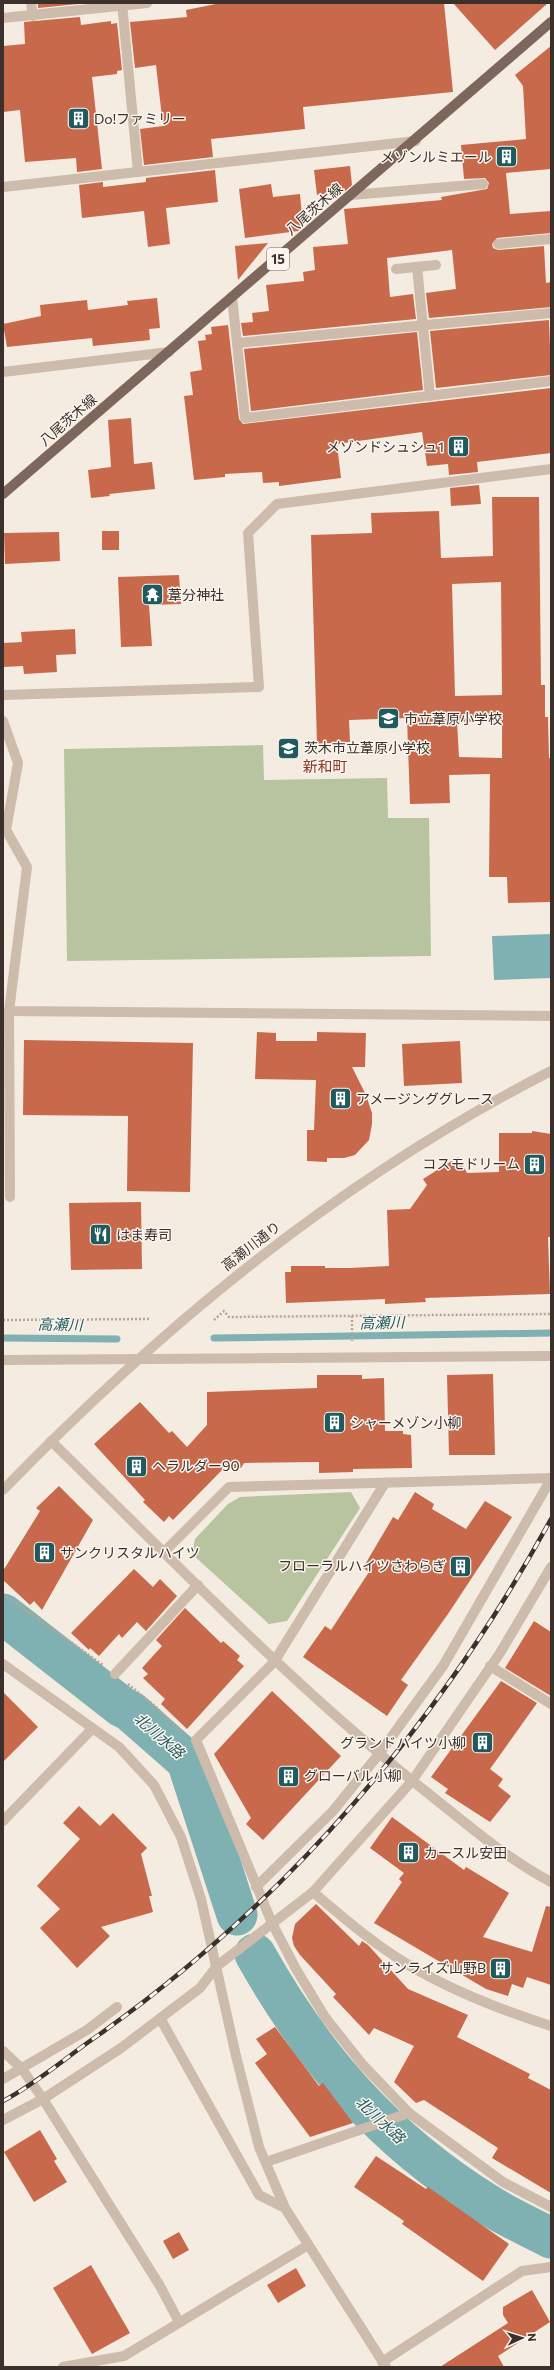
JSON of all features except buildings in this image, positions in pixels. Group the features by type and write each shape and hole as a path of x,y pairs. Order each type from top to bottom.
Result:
{"main road":[{"name":"八尾茨木線","path":"3,494 416,140 551,22"}],"street":[{"path":"31,3 33,16"},
{"path":"3,18 33,16 122,4 147,3"},
{"path":"122,4 138,172"},
{"path":"3,187 416,140"},
{"path":"351,195 483,184"},
{"path":"498,244 551,239"},
{"path":"396,269 436,265"},
{"path":"417,267 430,396"},
{"path":"232,298 245,418 551,381"},
{"path":"237,343 551,313"},
{"path":"3,372 169,352"},
{"path":"3,695 259,687 248,533 276,504 551,468"},
{"path":"3,721 18,762 6,830 27,867 9,1011 6,1155 10,1197"},
{"path":"9,1011 551,1016"},
{"name":"高瀬川通り","path":"3,1490 51,1441 136,1359 256,1258 370,1176 485,1104 551,1071"},
{"path":"3,1360 551,1356"},
{"path":"51,1441 274,1662 412,1781 519,1865 551,1882"},
{"path":"164,1552 230,1487 551,1479"},
{"path":"256,1887 333,1811 379,1754 443,1666 551,1479"},
{"path":"385,1483 274,1662 196,1740 272,1923 296,1969 325,2017 363,2065 409,2112 503,2182 551,2207"},
{"path":"3,2120 43,2099 121,2048 200,1988 217,1966 313,1892 412,1781 490,1666 551,1567"},
{"path":"115,1674 198,1585"},
{"path":"3,1664 119,1747 157,1792 181,1837 201,1899 236,2056 259,2147 285,2208 384,2365 522,2271 551,2267"},
{"path":"490,1666 551,1704"},
{"path":"3,1821 92,1729"},
{"path":"313,1892 358,1930 399,1959 467,1996 551,2026"},
{"path":"3,2079 87,2030 117,2007"},
{"path":"160,2018 259,2195 285,2208"},
{"path":"3,2051 22,2069 43,2099 160,2286 179,2322"},
{"path":"266,2162 409,2112"},
{"path":"63,2367 124,2356 308,2245"}],"path":[{"path":"214,1320 224,1311 229,1317 551,1314"},
{"path":"352,1316 352,1348"},
{"path":"3,1320 149,1319"}],"green space":[{"path":"263,745 264,780 387,778 388,818 429,818 431,956 67,961 64,749"},
{"path":"351,1492 360,1508 287,1621 269,1624 192,1554 195,1539 228,1504 240,1497"}],"water":[{"path":"551,934 551,978 494,980 492,936"}],"waterway":[{"name":"高瀬川","path":"214,1338 551,1333"},
{"name":"高瀬川","path":"3,1338 117,1339"},
{"name":"北川水路","path":"3,1614 122,1707 130,1711 187,1761 237,1915"},
{"name":"北川水路","path":"255,1954 278,1992 327,2062 354,2094 384,2124 416,2153 450,2179 495,2209 551,2238"}],"railway":[{"path":"3,2101 40,2078 169,1982 235,1926 296,1866 355,1802 409,1736 460,1666 508,1594 551,1519"}],"place":[{"name":"Do!ファミリー","path":"79,119"},
{"name":"メゾンルミエール","path":"507,157"},
{"name":"メゾンドシュシュ1","path":"459,447"},
{"name":"葦分神社","path":"152,595"},
{"name":"市立葦原小学校","path":"388,719"},
{"name":"茨木市立葦原小学校","path":"289,748"},
{"name":"アメージンググレース","path":"341,1099"},
{"name":"コスモドリーム","path":"535,1164"},
{"name":"はま寿司","path":"100,1235"},
{"name":"シャーメゾン小柳","path":"335,1423"},
{"name":"ヘラルダー90","path":"136,1466"},
{"name":"サンクリスタルハイツ","path":"45,1553"},
{"name":"フローラルハイツさわらぎ","path":"461,1566"},
{"name":"グランドハイツ小柳","path":"482,1743"},
{"name":"グローバル小柳","path":"289,1776"},
{"name":"カースル安田","path":"409,1853"},
{"name":"サンライズ山野B","path":"501,1968"}],"district":[{"name":"新和町","path":"325,767"}]}
